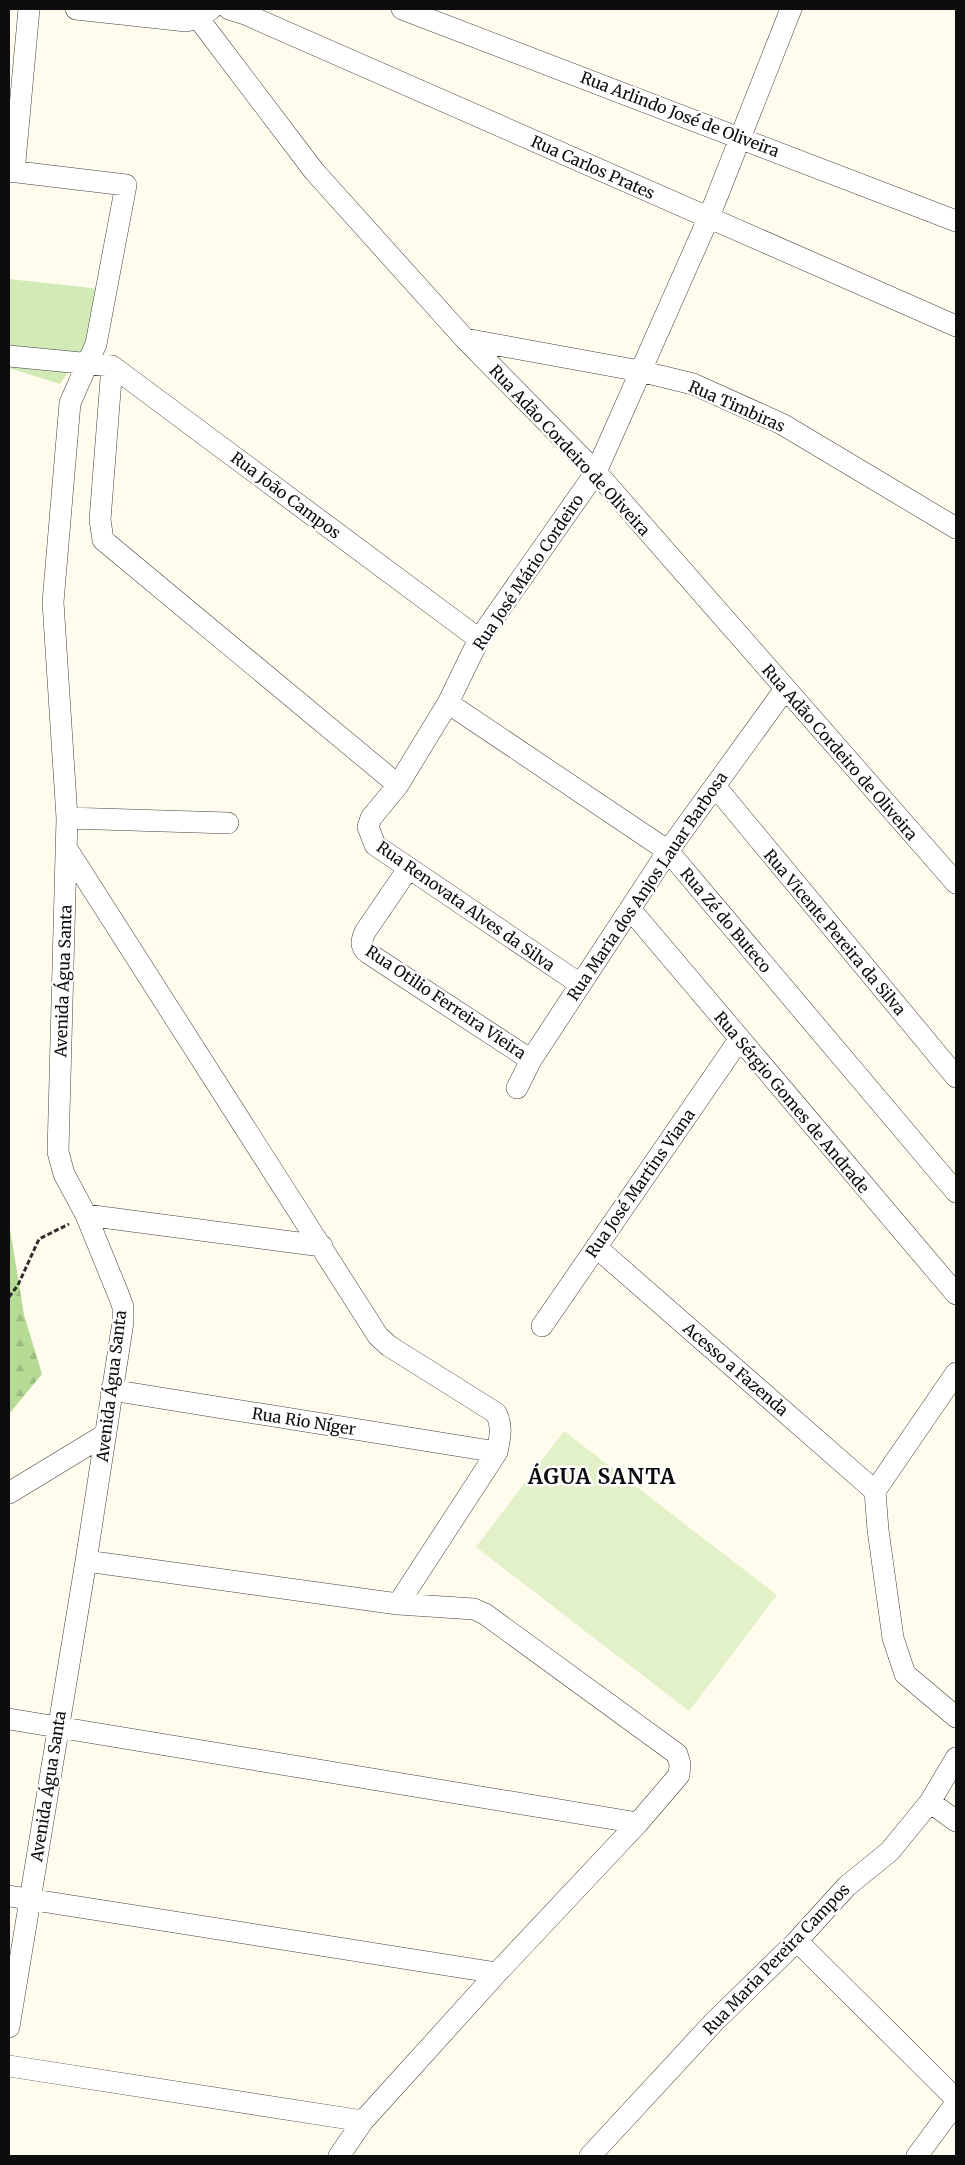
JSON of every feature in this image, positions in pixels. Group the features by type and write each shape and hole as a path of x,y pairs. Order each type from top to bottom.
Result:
{"street":[{"path":"11,172 29,9"},
{"path":"76,9 186,22 201,12"},
{"name":"Rua Arlindo José de Oliveira","path":"402,9 741,137 956,221"},
{"name":"Rua José Mário Cordeiro","path":"371,818 398,785 448,703 479,639 596,472 709,217 792,9"},
{"name":"Rua Carlos Prates","path":"237,11 956,326"},
{"name":"Rua Adão Cordeiro de Oliveira","path":"201,12 314,171 465,339 596,472 956,884"},
{"name":"Avenida Água Santa","path":"9,2027 19,1898 57,1728 86,1562 123,1322 123,1307 86,1215 64,1174 58,1152 67,818 53,602 70,404 89,364 96,344 126,185 11,172"},
{"name":"Rua Timbiras","path":"465,339 640,371 693,384 782,424 956,528"},
{"path":"9,356 112,366 100,520 103,540 398,785"},
{"name":"Rua João Campos","path":"112,366 479,639"},
{"name":"Rua Maria dos Anjos Lauar Barbosa","path":"517,1088 531,1060 668,851 785,689"},
{"name":"Rua Zé do Buteco","path":"448,703 668,851 956,1192"},
{"name":"Rua Vicente Pereira da Silva","path":"714,786 956,1078"},
{"path":"67,818 228,823"},
{"name":"Rua Renovata Alves da Silva","path":"371,818 368,827 375,845 580,984"},
{"path":"67,849 378,1336 389,1346 496,1414 501,1423 497,1452 398,1604"},
{"name":"Rua Otilio Ferreira Vieira","path":"408,869 365,932 362,947 368,953 531,1060"},
{"name":"Rua Sérgio Gomes de Andrade","path":"630,909 956,1294"},
{"name":"Rua José Martins Viana","path":"542,1326 739,1040"},
{"path":"86,1215 322,1246"},
{"name":"Acesso a Fazenda","path":"596,1247 875,1491"},
{"path":"956,1372 950,1388 875,1491 878,1530 893,1638 905,1674 956,1717"},
{"name":"Rua Rio Níger","path":"111,1390 497,1452"},
{"path":"9,1493 106,1434"},
{"path":"86,1562 398,1604 474,1609 485,1614 677,1754 680,1764 679,1775 638,1823 497,1973 363,2120 339,2156"},
{"path":"9,1720 638,1823"},
{"name":"Rua Maria Pereira Campos","path":"591,2156 714,2022 797,1941 848,1886 890,1851 930,1802 956,1758"},
{"path":"930,1802 956,1821"},
{"path":"19,1898 497,1973"},
{"path":"797,1941 956,2101 917,2156"},
{"path":"9,2066 363,2120"}],"path":[{"path":"9,1297 18,1285 39,1239 86,1215"}],"green space":[{"path":"9,279 101,289 88,342 60,384 9,368"},
{"path":"9,1223 24,1315 42,1374 9,1414"},
{"path":"564,1431 777,1595 689,1711 476,1547"}],"district":[{"name":"ÁGUA SANTA","path":"602,1477"}]}
